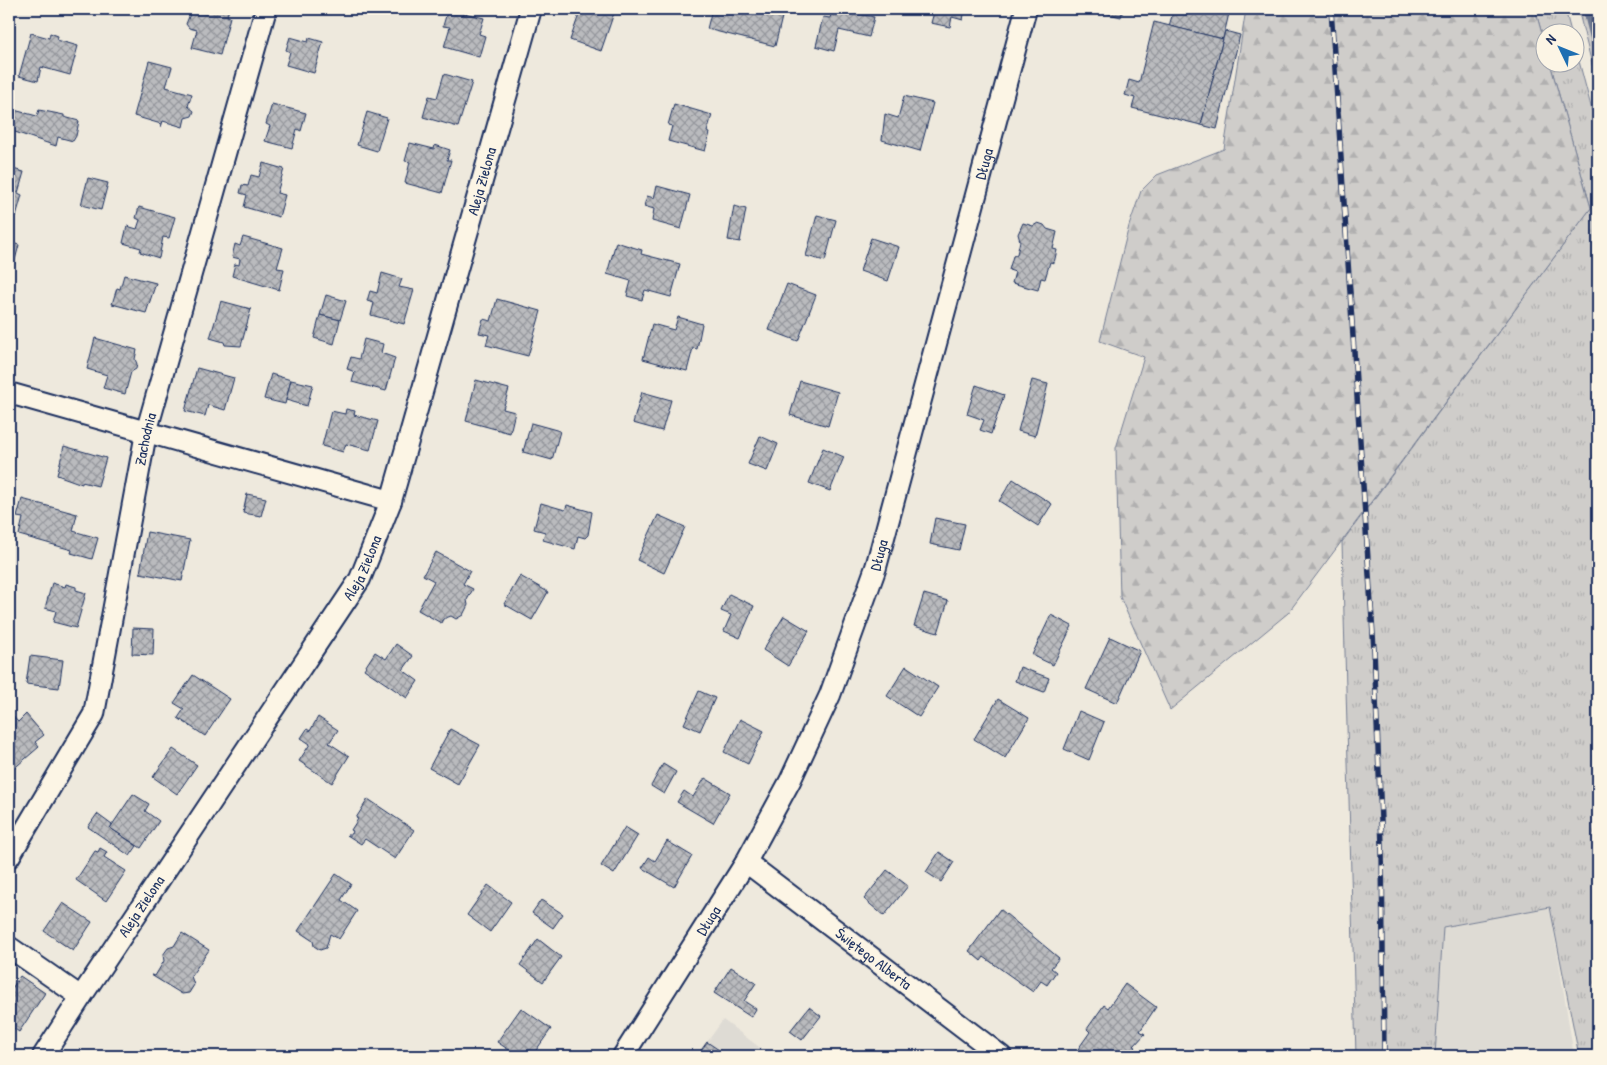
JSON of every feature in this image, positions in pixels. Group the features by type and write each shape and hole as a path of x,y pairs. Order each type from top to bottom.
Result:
{"street":[{"name":"Zachodnia","path":"9,858 94,714 146,433 266,9"},
{"name":"Aleja Zielona","path":"43,1056 360,580 391,501 531,9"},
{"name":"Długa","path":"623,1056 746,862 790,781 830,696 876,567 1026,9"},
{"path":"9,393 391,501"},
{"name":"Świętego Alberta","path":"746,862 1001,1056"},
{"path":"9,947 81,997"}],"shaded area":[{"path":"1550,907 1574,1056 1435,1056 1443,927"},
{"path":"723,1020 771,1056 697,1056"}],"green space":[{"path":"1246,9 1535,9 1539,22 1534,22 1534,72 1553,72 1591,208 1288,613 1170,710 1120,597 1116,448 1144,357 1100,341 1129,226 1141,191 1157,175 1224,149"},
{"path":"1535,9 1565,9 1568,22 1539,22"},
{"path":"1578,9 1598,9 1598,88 1584,33 1584,22 1581,22"},
{"path":"1553,72 1582,72 1598,133 1598,1056 1579,1056 1550,907 1443,927 1435,1056 1356,1056 1342,542 1591,208"}],"building":[{"path":"51,9 74,9 73,15"},
{"path":"192,9 229,9 227,16 230,17 220,55 192,48 197,30 189,28 186,24"},
{"path":"310,9 332,9 331,14"},
{"path":"448,9 484,18 479,34 485,36 479,57 444,47 450,27 443,26"},
{"path":"581,9 615,10 601,51 570,40"},
{"path":"712,9 767,9 783,13 775,46 707,29"},
{"path":"833,9 874,17 869,37 839,30 834,51 816,46 823,17 830,18"},
{"path":"925,9 965,9 963,20 952,17 950,27 931,23 934,12"},
{"path":"1089,9 1123,9 1121,17"},
{"path":"1174,9 1230,9 1223,39 1169,26"},
{"path":"1154,22 1223,39 1201,125 1132,108 1135,98 1125,95 1129,80 1139,83"},
{"path":"1225,31 1240,35 1217,129 1201,125"},
{"path":"31,33 49,38 50,33 58,36 57,40 78,46 70,75 41,67 38,81 19,76"},
{"path":"290,37 308,42 309,38 323,42 314,73 286,65 290,52 286,50"},
{"path":"149,61 172,67 166,87 192,94 188,106 194,111 192,116 185,118 183,127 163,121 161,127 161,124 134,116"},
{"path":"444,74 472,82 458,127 423,117 429,96 437,98"},
{"path":"904,96 933,103 920,151 882,140 885,114 898,118"},
{"path":"272,104 306,113 301,131 297,129 292,148 265,141 270,126 266,124"},
{"path":"674,104 712,115 707,132 710,133 705,151 668,141 672,126 668,125"},
{"path":"10,109 37,116 39,110 64,115 64,117 79,121 76,136 73,141 58,137 56,146 9,130"},
{"path":"367,112 387,118 377,151 357,145"},
{"path":"410,143 434,149 435,145 450,150 447,160 451,160 442,193 405,183 410,162 405,161"},
{"path":"263,163 284,169 277,193 285,195 279,217 244,207 247,195 240,193 242,185 248,186 251,175 259,177"},
{"path":"9,168 24,172 18,193 22,195 16,216 9,214"},
{"path":"88,178 108,183 101,210 81,205"},
{"path":"657,186 690,195 681,229 652,221 654,209 644,206 647,196 654,198"},
{"path":"734,206 746,209 740,242 728,240"},
{"path":"139,207 175,217 169,238 163,237 159,258 140,252 141,248 123,243 127,226 137,229 140,220 136,218"},
{"path":"817,215 836,220 825,261 806,256"},
{"path":"1023,223 1033,226 1038,223 1044,225 1047,229 1057,232 1053,249 1057,250 1054,263 1050,262 1045,279 1041,278 1038,290 1012,283 1015,272 1009,270 1013,256 1017,254 1020,241 1018,234"},
{"path":"243,237 283,248 277,268 284,269 279,290 232,276 235,264 239,265 240,259 232,257 235,244 240,246"},
{"path":"871,238 899,247 888,281 860,271"},
{"path":"9,242 19,245 10,279 9,279"},
{"path":"616,242 642,250 641,254 680,264 671,297 645,290 642,300 627,296 631,281 607,274"},
{"path":"382,273 402,279 399,287 414,290 404,324 371,315 374,303 367,301 370,291 377,293"},
{"path":"124,275 156,283 146,313 112,304 117,288 120,289"},
{"path":"787,284 816,295 798,341 769,330"},
{"path":"326,295 346,301 340,320 320,315"},
{"path":"497,299 541,311 528,356 486,345 489,335 479,333 483,319 491,321"},
{"path":"221,301 251,309 241,346 225,345 224,342 210,338"},
{"path":"320,315 340,320 334,344 314,338"},
{"path":"678,317 702,324 697,349 693,348 687,371 643,359 652,324 674,330"},
{"path":"95,338 137,350 135,359 136,369 131,372 125,394 103,388 107,375 87,369"},
{"path":"364,339 383,344 381,353 395,358 386,391 352,382 355,372 347,369 351,357 359,359"},
{"path":"197,368 234,378 225,410 208,405 205,416 185,411"},
{"path":"271,374 291,380 285,404 264,399"},
{"path":"291,380 313,385 307,406 286,400"},
{"path":"476,380 509,389 503,409 515,412 510,433 466,421"},
{"path":"1032,380 1048,384 1035,436 1018,431"},
{"path":"800,381 838,392 828,426 790,415"},
{"path":"976,385 1004,395 991,434 980,430 984,420 967,414"},
{"path":"642,392 671,400 662,431 633,423"},
{"path":"346,409 355,411 354,415 378,421 370,450 346,444 343,452 322,446 331,411 345,414"},
{"path":"531,423 560,431 552,460 523,452"},
{"path":"760,436 778,444 767,471 748,464"},
{"path":"64,446 106,458 98,486 82,482 82,484 57,475"},
{"path":"823,448 844,457 830,491 809,483"},
{"path":"1013,479 1052,504 1038,526 999,501"},
{"path":"247,494 266,498 261,516 243,513"},
{"path":"22,499 77,514 73,531 98,538 92,559 71,553 72,550 19,535 23,518 17,517"},
{"path":"541,503 565,510 567,505 592,512 588,535 585,538 578,536 575,549 543,540 545,532 534,529"},
{"path":"658,515 685,527 664,573 637,560"},
{"path":"935,518 965,524 959,550 930,544"},
{"path":"147,532 190,540 182,581 140,573"},
{"path":"436,552 470,571 463,584 473,589 467,600 468,605 463,615 456,619 451,616 443,619 441,623 418,610 434,581 423,575"},
{"path":"520,576 548,592 532,620 504,604"},
{"path":"52,583 65,587 66,584 86,593 76,628 53,622 56,611 45,608"},
{"path":"729,594 754,606 740,638 724,631 731,615 721,611"},
{"path":"924,594 948,601 938,633 914,626"},
{"path":"1051,615 1072,626 1053,665 1032,655"},
{"path":"784,616 809,631 788,666 763,650"},
{"path":"133,628 154,629 153,655 132,654"},
{"path":"1110,637 1140,651 1117,703 1086,689"},
{"path":"396,644 413,656 403,670 418,681 407,698 364,669 375,652 386,659"},
{"path":"30,656 63,660 59,688 26,684"},
{"path":"906,666 938,687 919,717 887,696"},
{"path":"1020,667 1049,678 1044,692 1015,681"},
{"path":"193,675 230,699 205,736 178,718 184,709 174,703"},
{"path":"699,691 715,698 700,731 684,724"},
{"path":"998,699 1029,718 1005,758 974,739"},
{"path":"1079,711 1104,722 1089,760 1064,749"},
{"path":"9,712 18,722 26,714 44,735 35,742 39,747 11,771 9,769"},
{"path":"318,717 338,730 329,743 349,756 332,783 299,761 310,744 301,738 307,729 310,731"},
{"path":"740,719 764,731 748,764 724,752"},
{"path":"450,729 480,745 458,784 429,768"},
{"path":"173,749 197,765 177,794 153,777"},
{"path":"663,764 676,772 664,794 651,786"},
{"path":"705,778 730,793 713,823 677,802 684,791 693,797"},
{"path":"133,794 149,804 145,811 159,821 141,848 110,828"},
{"path":"368,799 414,830 395,859 365,839 361,844 347,835 351,835 353,831 351,830 358,819 356,818"},
{"path":"97,814 112,825 110,828 137,846 130,856 88,827"},
{"path":"625,827 638,835 614,874 601,866"},
{"path":"667,841 692,856 674,887 642,868 649,857 655,861"},
{"path":"100,848 107,852 104,857 126,871 106,901 76,880 95,851 98,852"},
{"path":"939,852 954,862 941,882 926,872"},
{"path":"887,870 908,886 884,916 864,899"},
{"path":"336,874 351,884 341,900 357,911 339,939 330,934 326,948 320,950 314,946 313,941 298,931"},
{"path":"488,885 511,902 490,932 467,915"},
{"path":"541,900 563,914 553,928 532,913"},
{"path":"63,903 92,922 73,951 44,931"},
{"path":"1000,909 1059,958 1051,968 1056,972 1047,985 1041,981 1033,992 984,957 981,961 969,951"},
{"path":"182,933 209,950 191,976 194,985 189,993 182,994 151,975 155,976 164,961 163,955 168,948 174,946"},
{"path":"538,939 561,957 543,982 520,965"},
{"path":"731,967 756,983 744,1001 756,1009 751,1017 714,993"},
{"path":"20,976 45,993 19,1032 9,1025 9,993"},
{"path":"1125,984 1156,1007 1140,1031 1145,1034 1134,1046 1136,1047 1129,1056 1083,1056 1085,1054 1078,1049 1090,1032 1087,1029 1104,1005 1108,1008"},
{"path":"809,1007 821,1016 802,1040 790,1031"},
{"path":"521,1008 551,1029 532,1056 518,1056 497,1042"},
{"path":"707,1042 728,1056 697,1056"}],"waterway":[{"path":"1586,9 1598,56"}],"railway":[{"path":"1331,9 1374,649 1382,845 1384,1056"}]}
